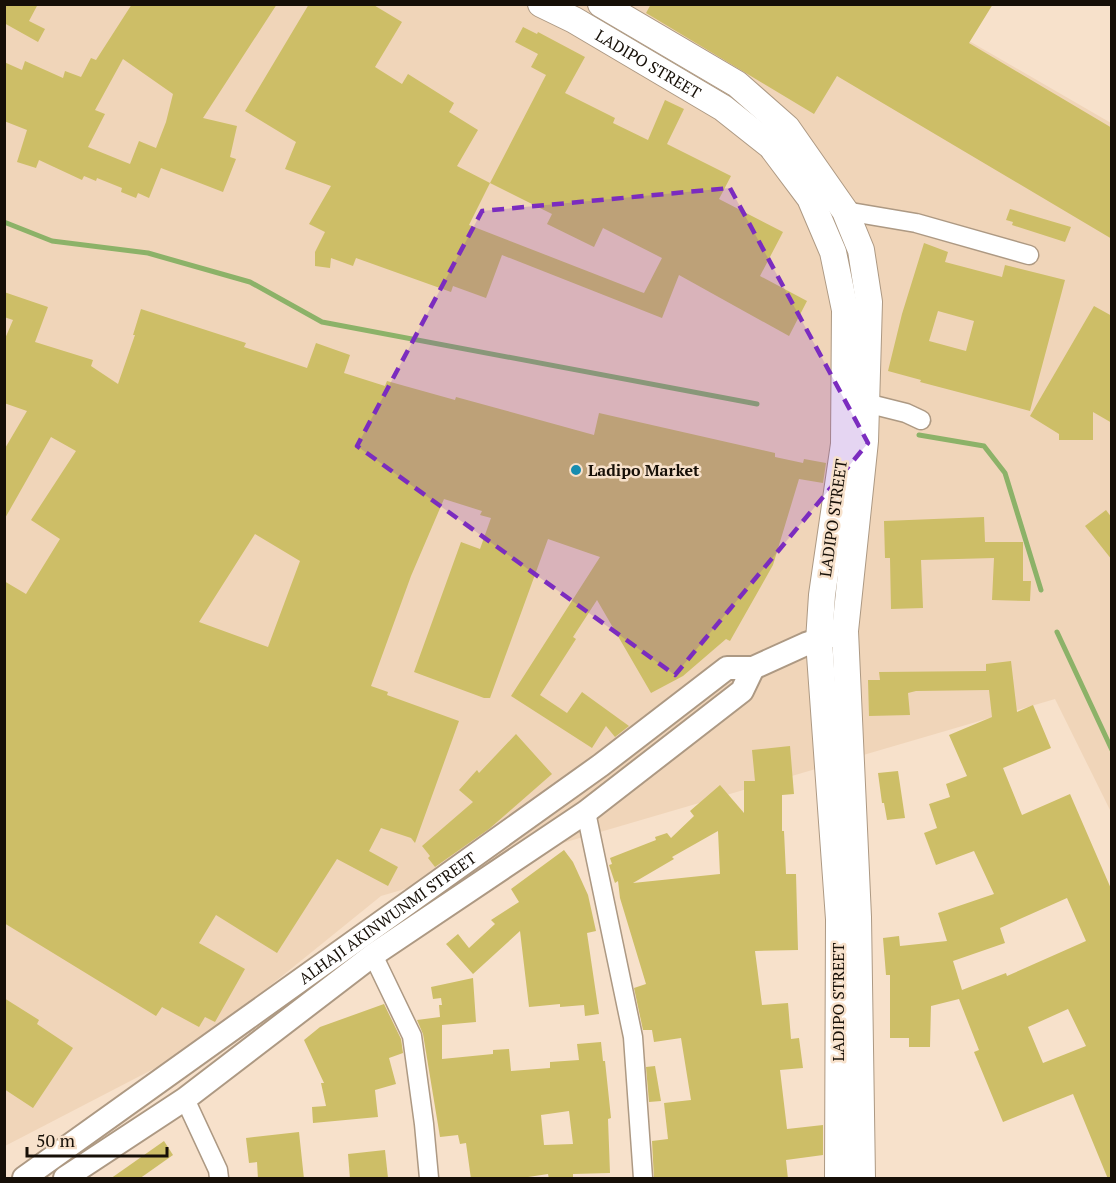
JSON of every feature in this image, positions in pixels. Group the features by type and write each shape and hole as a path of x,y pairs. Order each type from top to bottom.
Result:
{"main road":[{"name":"LADIPO STREET","path":"541,4 574,20 723,108 771,146 810,198 833,252 845,310 843,444 822,596 819,641 839,919 838,1179"},
{"name":"LADIPO STREET","path":"601,4 737,84 787,128 845,211 861,250 869,303 865,441 845,632 858,917 862,1179"}],"street":[{"path":"845,211 916,223 1029,255"},
{"path":"866,403 906,413 921,420"},
{"name":"ALHAJI AKINWUNMI STREET","path":"24,1179 591,772 727,668 753,668 845,632"},
{"name":"ALHAJI AKINWUNMI STREET","path":"65,1179 186,1099 373,955 586,812 742,691 753,668"},
{"path":"586,812 633,1036 643,1179"},
{"path":"373,955 412,1036 429,1179"},
{"path":"186,1099 218,1170 219,1179"}],"highlighted area":[{"path":"730,188 868,443 675,675 357,446 482,211"}],"shaded area":[{"name":"Ladipo Market","path":"5,5 907,5 1111,123 1111,812 1055,699 381,896 192,1049 5,1146"}],"building":[{"path":"4,4 38,4 29,21 45,29 38,42 4,23"},
{"path":"132,4 277,4 203,118 237,126 230,157 236,159 223,192 161,168 149,198 138,193 136,198 121,192 122,188 97,178 96,181 84,176 82,180 39,160 36,168 17,162 27,130 4,121 4,62 22,70 25,61 63,78 65,71 81,77 91,58 96,60","holes":["123,59 173,94 156,148 139,141 130,164 88,147 105,114 95,110"]},
{"path":"309,4 372,4 402,22 375,67 402,84 408,74 454,103 449,112 478,130 457,166 490,183 546,75 531,67 538,54 515,42 523,27 537,34 538,32 585,57 565,93 615,118 613,123 648,140 665,100 684,109 667,144 731,176 719,199 783,232 760,276 807,301 789,336 679,275 662,318 502,255 486,298 453,286 451,292 356,258 353,266 331,258 330,268 315,266 315,252 325,232 309,224 331,186 285,169 296,142 245,111","holes":["490,183 552,214 547,224 594,247 603,228 662,258 644,293 469,225"]},
{"path":"651,4 993,4 969,43 1112,128 1112,239 837,76 814,114 646,13"},
{"path":"1010,209 1071,227 1065,242 1012,225 1013,222 1006,220"},
{"path":"924,243 948,252 945,262 1002,277 1005,265 1065,280 1030,411 920,382 921,380 888,371 902,314","holes":["938,311 974,321 966,351 929,341"]},
{"path":"4,292 48,307 35,342 93,360 91,366 118,384 135,335 133,335 141,309 246,343 244,347 307,368 316,343 350,355 344,373 385,386 387,381 455,400 456,397 594,435 599,413 775,453 775,457 803,463 804,459 826,463 823,483 799,479 773,565 730,641 726,639 683,676 651,693 597,600 573,637 576,639 540,695 567,713 582,692 629,726 615,737 606,726 592,748 511,696 600,557 548,539 490,698 484,698 414,672 461,542 480,549 491,518 480,515 482,511 444,499 411,576 371,686 388,692 387,695 459,721 415,843 411,838 381,828 369,851 398,867 388,886 337,859 277,953 216,915 199,943 245,969 215,1022 205,1017 199,1027 162,1007 156,1016 4,923 4,581 26,594 60,539 31,520 76,451 51,437 4,520 4,450 27,411 4,403 4,341 13,320 4,317","holes":["255,534 300,561 268,647 199,622"]},
{"path":"1094,306 1112,316 1112,423 1093,412 1093,440 1059,440 1059,434 1030,416"},
{"path":"1106,510 1112,518 1112,560 1085,526"},
{"path":"984,517 985,542 1023,542 1023,581 1031,581 1030,601 992,600 994,558 921,560 923,608 891,609 890,558 885,558 884,521"},
{"path":"1011,661 1017,712 1033,705 1051,748 1003,768 1022,815 1070,794 1112,891 1112,1179 1108,1179 1073,1094 1003,1122 974,1052 979,1050 959,999 931,1006 930,1047 909,1047 909,1038 890,1038 890,975 886,975 883,938 899,936 900,946 947,941 938,913 994,894 974,851 936,865 924,833 937,828 929,804 950,797 946,784 967,776 949,735 992,717 989,690 916,691 908,693 910,715 869,716 868,680 880,680 879,672 986,671 986,664","holes":["1067,898 1086,941 1007,976 1006,973 962,990 953,961 1005,943 1000,928","1068,1009 1086,1046 1043,1063 1028,1027"]},
{"path":"516,734 552,774 489,829 435,867 422,846 473,802 459,790 477,770 479,773"},
{"path":"790,746 794,794 782,795 782,831 784,831 786,874 796,874 798,950 755,951 762,1005 788,1003 791,1039 799,1038 803,1068 780,1070 787,1129 823,1125 823,1155 786,1160 788,1179 654,1179 652,1141 668,1139 664,1103 691,1100 681,1038 654,1042 652,1030 643,1030 634,988 646,984 620,898 618,881 615,883 609,865 612,864 610,858 656,840 655,837 667,833 671,838 694,816 690,811 720,785 744,813 744,781 755,781 752,750","holes":["718,831 720,874 633,883 674,859 672,857"]},
{"path":"898,771 905,818 887,820 878,773"},
{"path":"564,850 573,862 588,895 596,931 587,933 599,1014 585,1016 584,1005 560,1007 560,1004 529,1007 520,931 473,974 446,944 458,934 469,948 495,924 491,920 519,902 511,889"},
{"path":"473,978 476,1022 442,1025 442,1059 493,1054 493,1050 509,1049 511,1071 550,1068 550,1062 579,1060 577,1044 601,1042 611,1118 608,1119 610,1173 573,1174 573,1179 549,1179 548,1174 515,1179 471,1179 466,1143 460,1144 458,1135 440,1137 423,1034 417,1020 440,1017 441,998 433,999 431,987","holes":["569,1111 573,1144 544,1145 541,1115"]},
{"path":"4,998 39,1020 37,1024 73,1048 33,1108 4,1089"},
{"path":"384,1004 401,1039 403,1053 389,1058 396,1084 375,1090 378,1117 313,1123 312,1107 326,1106 321,1083 324,1083 304,1040 320,1027"},
{"path":"655,1066 661,1101 649,1102 646,1067"},
{"path":"299,1132 304,1179 258,1179 257,1162 249,1163 246,1138"},
{"path":"164,1141 173,1155 139,1179 110,1179"},
{"path":"385,1150 388,1178 350,1179 348,1154"}],"waterway":[{"path":"4,222 52,241 148,253 250,282 322,322 757,404"},
{"path":"919,435 984,446 1005,473 1041,590"},
{"path":"1057,632 1112,750"}],"place":[{"name":"Ladipo Market","path":"576,470"}]}
